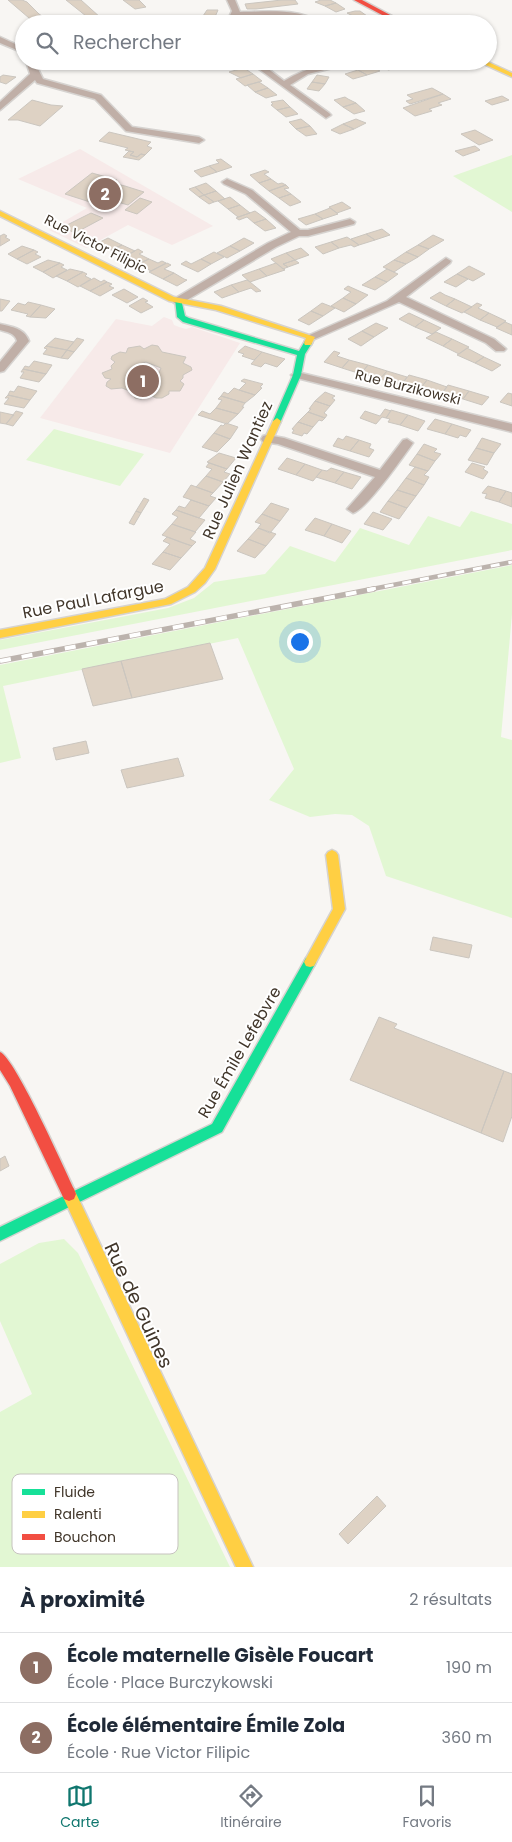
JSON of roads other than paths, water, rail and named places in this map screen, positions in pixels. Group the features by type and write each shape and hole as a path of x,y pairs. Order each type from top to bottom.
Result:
{"street":[{"path":"231,0 236,14 257,15"},
{"path":"357,0 386,15"},
{"path":"0,40 15,47"},
{"path":"497,68 512,75"},
{"path":"33,70 40,81 98,97 129,130 199,140"},
{"path":"265,70 326,115"},
{"path":"285,84 305,72 314,70"},
{"path":"0,106 35,75"},
{"path":"227,182 249,192 294,228 297,233"},
{"name":"Rue Victor Filipic","path":"0,213 178,301 206,305 311,337"},
{"path":"350,222 308,233 297,233 264,250 178,301 181,318 300,354 311,337 399,298 446,261"},
{"path":"399,298 490,341 500,349"},
{"path":"0,327 13,330 21,335 23,342 0,369"},
{"name":"Rue Julien Wantiez","path":"191,592 210,570 297,375 300,354"},
{"name":"Rue Burzikowski","path":"297,375 512,428"},
{"path":"267,439 280,441 382,475"},
{"path":"353,509 363,500 407,443"},
{"name":"Rue Paul Lafargue","path":"0,634 167,602 191,592"},
{"name":"Rue Émile Lefebvre","path":"0,1234 217,1128 339,909 332,855"},
{"name":"Rue de Guines","path":"0,1058 16,1082 72,1199 96,1256 245,1567"}],"railway":[{"path":"367,590 512,562"},
{"path":"0,661 374,589"}],"place":[{"name":"École élémentaire Émile Zola","path":"105,194"},
{"name":"École maternelle Gisèle Foucart","path":"143,381"}]}
